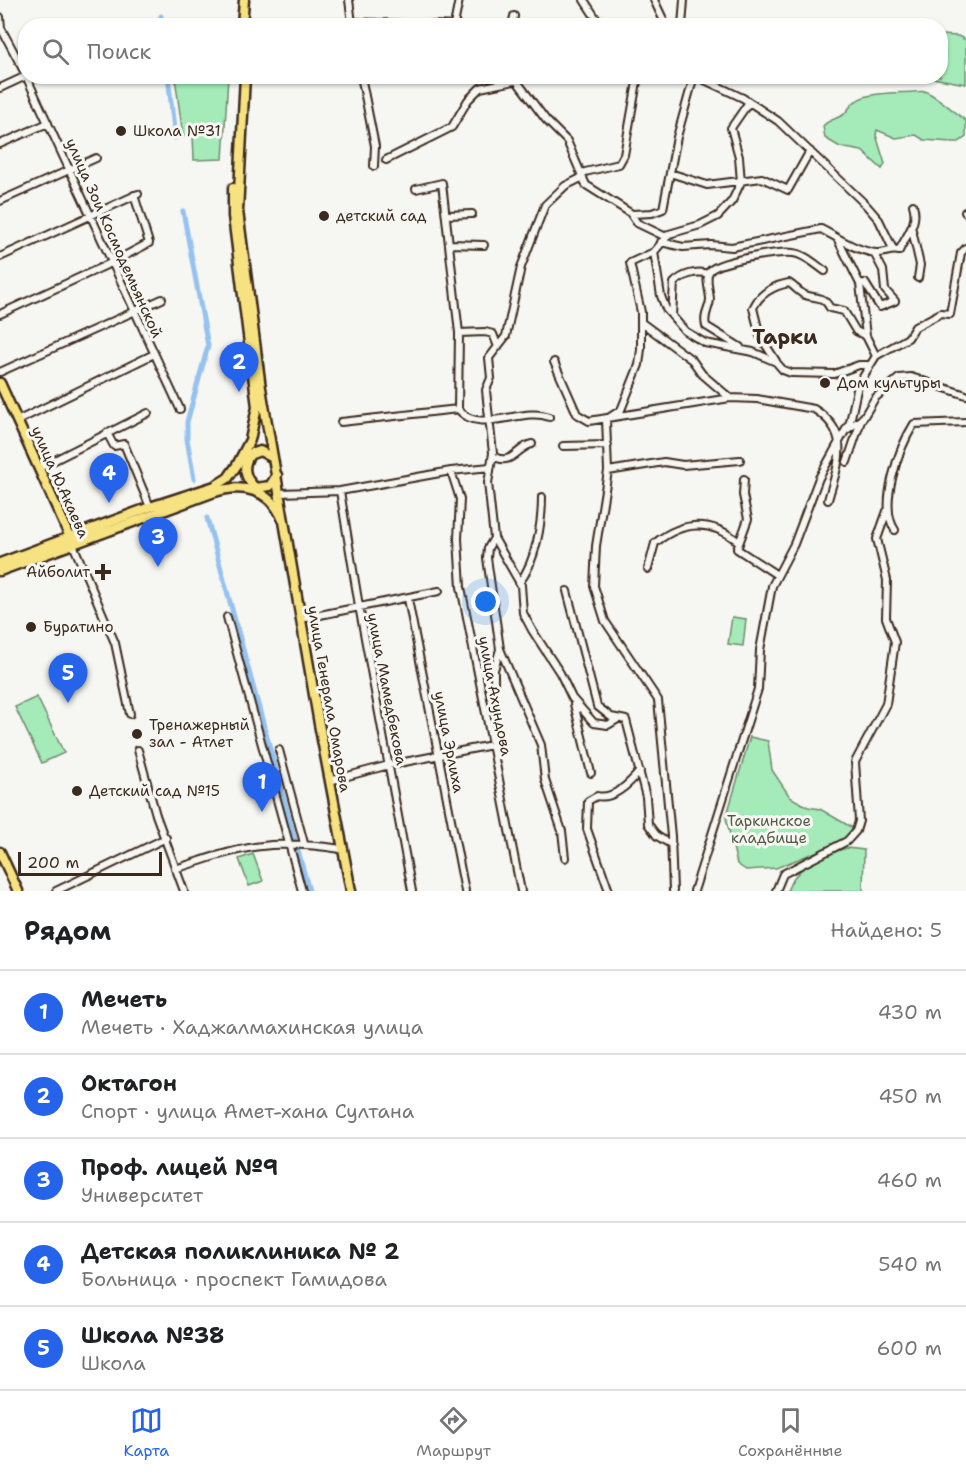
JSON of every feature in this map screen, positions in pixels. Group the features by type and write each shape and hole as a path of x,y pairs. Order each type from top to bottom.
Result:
{"main road":[{"path":"243,18 244,0"},
{"path":"248,18 249,0"},
{"path":"0,571 150,507 219,484 228,478 246,456 253,433 258,389 233,216 239,84"},
{"path":"244,84 238,211 256,376"},
{"name":"улица Ю.Акаева","path":"0,383 3,396 17,421 72,540"},
{"name":"улица Генерала Омарова","path":"258,389 267,419 341,849 351,891"},
{"path":"246,456 264,452 273,458"},
{"path":"246,456 253,488 283,514"},
{"path":"0,563 212,493 237,487 270,486 277,474"},
{"name":"улица Генерала Омарова","path":"329,781 351,891"},
{"path":"0,852 18,891"},
{"path":"0,864 12,891"}],"street":[{"path":"349,0 351,18"},
{"path":"455,18 459,0"},
{"path":"584,0 596,18"},
{"path":"654,0 663,18"},
{"path":"683,18 684,0"},
{"name":"улица Зои Космодемьянской","path":"0,17 1,29 18,61"},
{"path":"0,88 18,80"},
{"name":"улица Зои Космодемьянской","path":"30,84 93,216 180,409"},
{"path":"363,84 375,146 374,166"},
{"path":"386,160 452,127 468,100 480,88 495,84"},
{"path":"519,84 546,120 567,141 586,185 630,213 637,223 683,247 711,245 732,247 821,229 838,240 874,253 892,249 899,251 912,230 916,215 914,205"},
{"path":"591,773 572,698 560,673 544,651 523,613 519,583 494,538 488,483 493,456 486,390 491,378 489,358 506,336 521,267 545,205 565,186 582,175 619,164 624,155 637,84"},
{"path":"630,213 652,213 663,209 693,84"},
{"path":"709,84 749,102 778,121 866,205 879,220 892,249"},
{"path":"713,84 718,89"},
{"path":"606,419 621,410 639,365 642,323 630,263 654,252 664,239 718,216 732,201 741,182 739,157 731,128 749,102"},
{"path":"0,144 48,123"},
{"path":"670,173 707,185 762,178 788,190 810,151"},
{"path":"0,201 96,158"},
{"path":"416,189 442,183 459,333 458,409 464,417 489,420 537,414 549,417"},
{"path":"0,257 93,216 136,194 149,243 0,314"},
{"path":"447,215 472,213"},
{"path":"912,230 920,265 918,278"},
{"path":"838,240 860,284 866,336 876,356"},
{"path":"450,244 484,245"},
{"path":"694,891 758,689 765,621 772,586 794,544 819,478 850,422 858,386 869,365 876,356 908,338 915,327 941,313 950,314 962,254 966,248"},
{"path":"654,252 661,296 685,331 705,343 743,349"},
{"path":"776,362 743,349 706,326 704,319 710,303 708,274 710,270 732,261 793,253 803,256 825,271"},
{"path":"860,284 865,283 880,307 895,301 885,290 883,270 874,253"},
{"path":"672,315 674,283 680,277 701,272 708,274"},
{"path":"958,278 966,280"},
{"path":"866,336 856,331 844,311 830,308 826,301 818,295 806,295 789,283 779,285 757,300 753,308 760,336 783,370 791,373 821,375 834,374 859,364 869,365"},
{"path":"0,372 162,299"},
{"path":"642,323 692,360 702,374 730,398"},
{"path":"459,333 493,334 498,347"},
{"path":"17,421 154,354"},
{"path":"554,362 574,409 583,419 606,419 657,408 730,398 757,399 814,408 837,429 838,466 828,500"},
{"path":"847,462 863,418 875,398 899,378 911,377 966,395"},
{"path":"341,422 458,409"},
{"path":"39,468 148,413"},
{"path":"843,433 863,418"},
{"path":"606,419 608,471 596,546 594,586 605,621 658,700 672,845 673,891"},
{"path":"776,891 783,874 847,841 856,831 860,810 855,762 886,704 895,642 886,618 887,580 877,539 887,511 898,453 914,424 966,422"},
{"path":"107,433 114,446 124,444 150,507"},
{"path":"493,456 501,460 513,457 532,444"},
{"path":"563,446 608,445"},
{"path":"608,471 664,462 683,465 740,460"},
{"path":"280,493 340,490 451,471 490,467"},
{"name":"улица Ахундова","path":"451,471 460,499 458,539 461,587 521,891"},
{"path":"744,479 743,495 748,519 739,552 777,575"},
{"name":"улица Мамедбекова","path":"340,490 412,891"},
{"path":"519,583 526,574 539,534 542,497"},
{"path":"887,511 895,530"},
{"path":"648,568 655,543 681,526 696,525 723,531 740,542"},
{"path":"494,538 488,548 487,558 500,649 541,745 545,780 562,831 565,858"},
{"name":"улица Ю.Акаева","path":"72,540 116,643 130,714"},
{"path":"301,619 439,591"},
{"path":"567,591 597,706 612,717 626,720 646,797 648,824 657,836 672,845"},
{"name":"улица Эрлиха","path":"408,599 465,891"},
{"path":"227,617 302,891"},
{"path":"494,685 494,670 500,649"},
{"path":"572,698 594,723 608,725 619,718"},
{"path":"329,781 389,765 492,746"},
{"path":"138,750 156,815 184,891"},
{"path":"279,750 304,843"},
{"path":"609,891 587,829 588,801 621,789 640,771"},
{"path":"56,891 166,838"},
{"path":"175,869 239,848 304,843 341,849"}],"green space":[{"path":"948,35 958,36 966,40 966,84 948,81"},
{"path":"176,84 228,84 223,159 194,160 193,135 183,136"},
{"path":"925,91 966,121 966,137 959,142 924,140 916,135 896,138 877,130 876,135 885,164 882,169 862,151 840,147 825,138 823,126 843,115 854,102 862,98 879,94"},
{"path":"732,617 746,619 743,646 728,644"},
{"path":"37,697 64,753 42,763 15,707"},
{"name":"Таркинское кладбище","path":"750,737 768,741 772,770 790,797 808,807 820,809 856,830 846,840 776,868 746,870 737,864 726,818"},
{"path":"847,848 864,850 863,891 787,891 791,882 811,862"},
{"path":"253,854 263,881 249,886 239,859"}],"waterway":[{"path":"169,84 175,138"},
{"path":"183,211 208,346 187,422 187,439 194,479"},
{"path":"207,518 309,891"}],"place":[{"name":"Школа №31","path":"121,131"},
{"name":"детский сад","path":"324,216"},
{"name":"Дом культуры","path":"825,383"},
{"name":"Октагон","path":"239,392"},
{"name":"Детская поликлиника № 2","path":"109,503"},
{"name":"Проф. лицей №9","path":"158,567"},
{"name":"Айболит","path":"103,572"},
{"name":"Буратино","path":"31,627"},
{"name":"Школа №38","path":"68,703"},
{"name":"Тренажерный зал - Атлет","path":"137,734"},
{"name":"Детский сад №15","path":"77,791"},
{"name":"Мечеть","path":"262,812"}],"district":[{"name":"Тарки","path":"785,337"}]}
